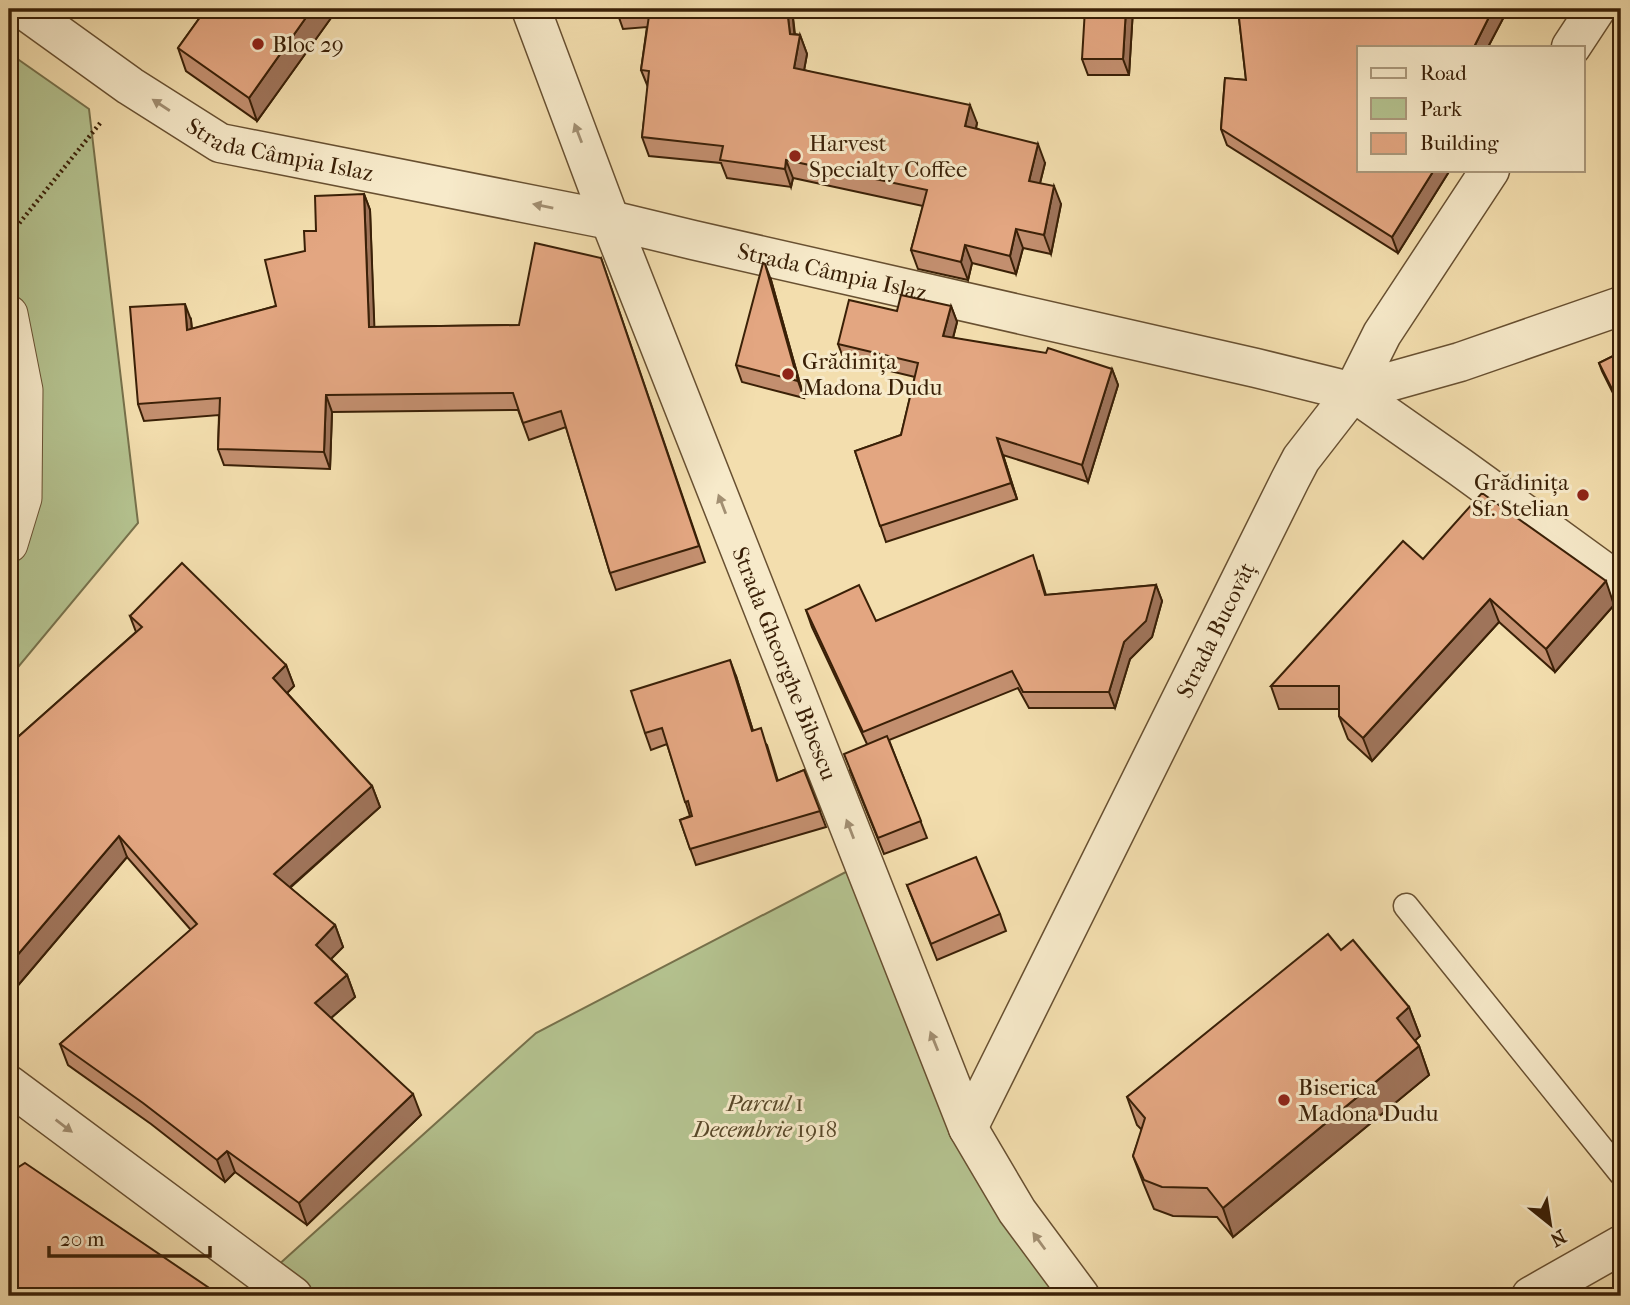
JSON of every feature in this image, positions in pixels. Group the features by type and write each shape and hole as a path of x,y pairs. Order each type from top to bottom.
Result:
{"street":[{"name":"Strada Câmpia Islaz","path":"23,9 130,86 220,143 610,220 1353,392 1621,584"},
{"name":"Strada Gheorghe Bibescu","path":"531,9 610,220 968,1128 1017,1211 1080,1296"},
{"path":"1571,46 1596,9"},
{"name":"Strada Bucovăț","path":"968,1128 1301,459 1353,392 1382,334 1489,172"},
{"path":"1353,392 1460,362 1621,306"},
{"path":"9,314 24,390 23,498 9,544"},
{"path":"9,1085 293,1296"},
{"path":"1531,1296 1621,1245"}],"lane":[{"path":"1406,906 1621,1173"}],"path":[{"path":"9,236 130,86"}],"green space":[{"path":"9,53 89,109 138,523 9,678"},
{"name":"Parcul 1 Decembrie 1918","path":"863,863 963,1130 1073,1296 294,1296 266,1276 536,1033"}],"building":[{"name":"Bloc 29","path":"206,9 312,9 249,98 178,48"},
{"path":"650,9 787,9 790,34 800,35 794,68 970,105 965,126 1038,144 1029,181 1054,186 1044,235 1016,229 1010,256 965,245 961,262 911,250 927,190 786,160 785,169 720,160 723,146 642,137 649,71 641,70"},
{"path":"1085,9 1126,9 1123,59 1082,59"},
{"path":"1238,9 1493,9 1474,46 1357,46 1357,172 1433,172 1392,237 1221,129 1225,78 1246,80"},
{"path":"364,194 369,327 519,325 535,243 601,258 699,546 610,573 561,411 523,423 513,393 326,395 324,452 218,449 220,398 138,404 130,307 185,304 187,330 276,306 265,260 305,251 304,231 316,231 315,196"},
{"path":"763,263 765,264 798,381 736,365"},
{"path":"901,295 951,306 943,336 1046,353 1048,348 1112,369 1082,465 997,438 1011,483 880,526 855,451 901,435 918,363 838,344 849,300 897,311"},
{"path":"1621,352 1621,407 1599,363"},
{"path":"1482,493 1606,581 1546,649 1490,599 1363,738 1339,716 1339,686 1271,686 1403,541 1423,559"},
{"path":"1033,555 1045,595 1156,585 1146,621 1124,642 1109,692 1023,692 1012,671 863,732 806,610 859,585 876,621"},
{"path":"182,563 286,665 273,678 372,786 274,874 335,925 316,945 347,975 315,1003 413,1094 299,1203 227,1151 217,1160 60,1044 197,924 119,836 9,965 9,745 142,627 130,616"},
{"path":"730,660 752,731 761,728 777,781 804,770 820,811 690,849 680,820 692,816 688,801 685,802 662,728 645,733 631,691"},
{"path":"887,736 921,821 878,838 844,754"},
{"path":"976,857 1000,914 931,944 907,885"},
{"name":"Biserica Madona Dudu","path":"1328,934 1341,950 1353,940 1409,1007 1397,1018 1419,1046 1223,1208 1207,1188 1162,1187 1144,1180 1133,1156 1145,1118 1127,1097"},
{"path":"25,1163 221,1296 9,1296 9,1173"}],"place":[{"name":"Bloc 29","path":"258,44"},
{"name":"Harvest Specialty Coffee","path":"795,156"},
{"name":"Grădinița Madona Dudu","path":"788,374"},
{"name":"Grădinița Sf. Stelian","path":"1583,495"},
{"name":"Biserica Madona Dudu","path":"1284,1100"}]}
